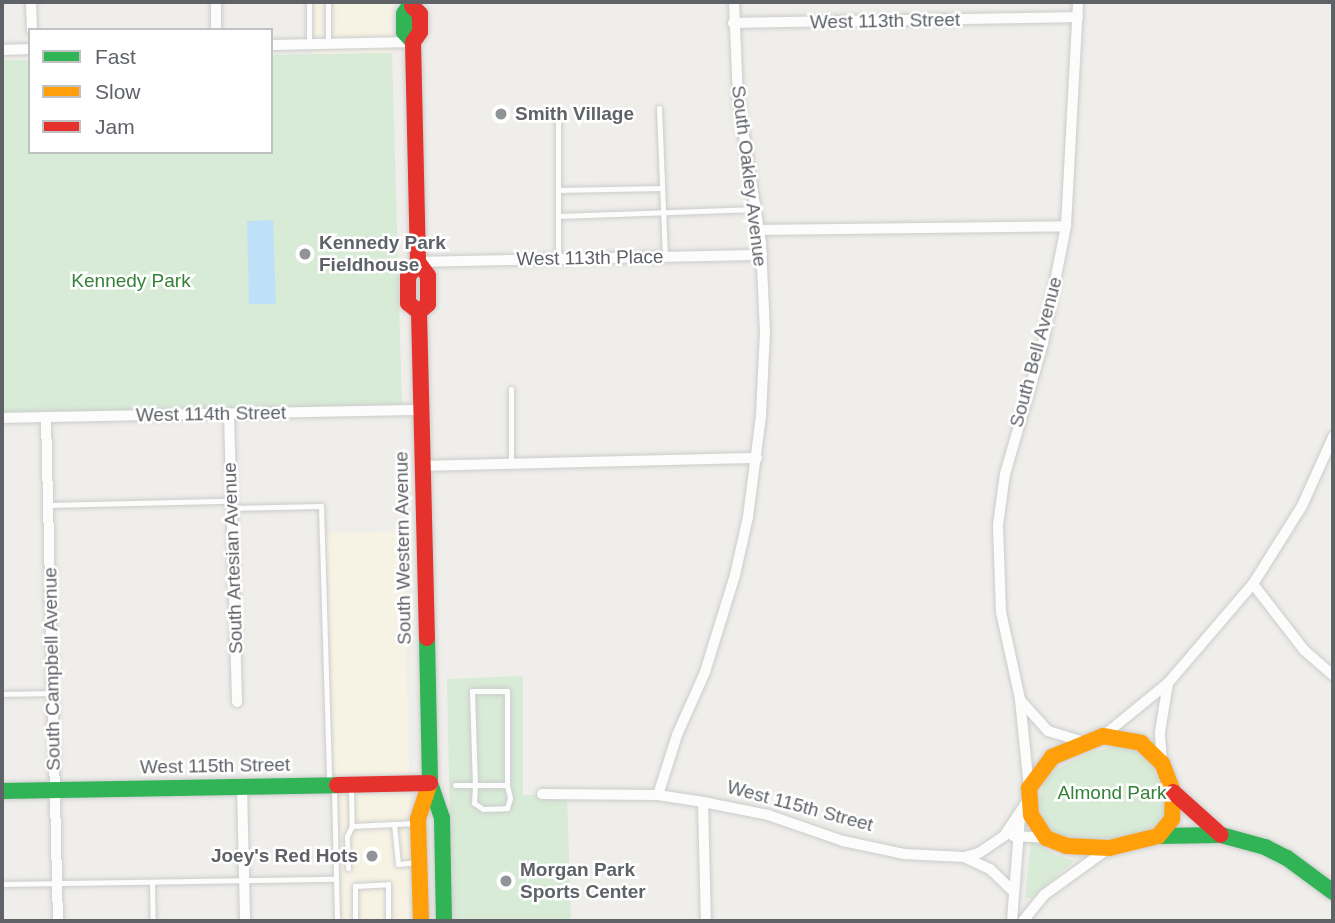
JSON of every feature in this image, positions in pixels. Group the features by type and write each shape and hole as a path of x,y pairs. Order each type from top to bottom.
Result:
{"street":[{"path":"31,2 32,28"},
{"path":"216,2 216,28"},
{"name":"South Oakley Avenue","path":"658,795 669,756 705,672 735,575 757,458 765,332 762,255 738,98 734,2"},
{"name":"South Bell Avenue","path":"1028,794 1020,699 1000,612 998,526 1005,474 1042,343 1066,226 1078,2"},
{"name":"South Western Avenue","path":"412,4 404,14 404,32 413,42 418,262 428,276 428,304 419,312 430,783 442,818 444,921"},
{"name":"West 113th Street","path":"733,23 1078,17"},
{"path":"273,45 413,42"},
{"path":"2,50 28,49"},
{"path":"760,230 1066,226"},
{"name":"West 113th Place","path":"418,262 762,255"},
{"name":"West 114th Street","path":"2,418 421,411"},
{"name":"South Artesian Avenue","path":"229,414 237,702"},
{"name":"South Campbell Avenue","path":"46,417 58,921"},
{"path":"1012,921 1012,890 1020,816 1028,794 1052,757 1103,736 1168,683 1253,584 1302,506 1333,437"},
{"path":"423,466 757,458"},
{"path":"1253,584 1304,650 1333,675"},
{"path":"1157,836 1172,819 1173,792 1162,763 1160,732 1168,683"},
{"name":"South Bell Avenue","path":"1020,699 1048,731 1083,742"},
{"path":"1103,736 1141,743 1162,763"},
{"name":"South Western Avenue","path":"421,921 418,823 430,783"},
{"name":"West 115th Street","path":"2,791 430,783"},
{"path":"242,786 245,921"},
{"path":"1173,792 1221,835"},
{"name":"West 115th Street","path":"542,794 658,795 703,802 768,815 843,841 904,854 964,857 979,853 1004,836 1046,838"},
{"path":"1028,794 1031,815 1046,838 1067,846 1109,848 1157,836 1221,835 1265,847 1287,858 1333,892"},
{"path":"703,802 706,921"},
{"path":"1004,836 1020,816"},
{"path":"1023,921 1044,895 1109,848"},
{"name":"West 115th Street","path":"964,857 990,869 1012,890"}],"lane":[{"path":"309,2 309,44"},
{"path":"328,2 328,44"},
{"path":"659,108 665,257"},
{"path":"558,116 558,259"},
{"path":"558,190 662,188"},
{"path":"558,216 757,209"},
{"path":"511,389 511,464"},
{"path":"48,505 321,506 338,784 337,921"},
{"path":"472,691 507,691 507,785 510,799 507,808 483,809 474,803 475,785 472,691"},
{"path":"2,694 52,693"},
{"path":"338,784 352,826 347,836 348,868"},
{"path":"455,785 507,785"},
{"path":"352,826 418,823"},
{"path":"394,824 398,864 419,862"},
{"path":"2,884 336,878"},
{"path":"152,882 153,921"},
{"path":"355,921 355,886 388,884 388,921"}],"shaded area":[{"path":"311,2 391,2 392,53 312,54"},
{"path":"403,532 413,921 340,921 337,794 331,766 325,533"}],"green space":[{"name":"Kennedy Park","path":"392,53 402,406 2,413 2,60 28,60 28,154 273,154 273,55"},
{"path":"523,676 523,795 567,794 571,921 452,921 447,679"},
{"name":"Almond Park","path":"1118,746 1137,747 1153,767 1170,805 1163,824 1110,842 1076,842 1054,834 1046,826 1038,803 1046,778 1057,769 1089,753"},
{"path":"1031,842 1055,855 1074,861 1031,899 1025,897"}],"water":[{"path":"273,220 276,304 249,304 247,221"}],"traffic: fast":[{"path":"412,2 404,14 404,32 413,42"},
{"path":"427,638 430,783 442,818 444,921"},
{"path":"2,791 337,785"},
{"path":"1158,836 1221,835 1265,847 1287,858 1333,892"}],"traffic: slow":[{"path":"1103,736 1141,743 1162,763 1173,792 1172,819 1158,836 1109,848 1067,846 1046,838 1031,815 1029,788 1052,757 1103,736"},
{"path":"421,921 418,819 430,783"}],"traffic: jam":[{"path":"412,6 420,14 420,32 413,42 418,262 428,276 428,304 419,312"},
{"path":"418,262 408,277 408,303 419,312 427,638"},
{"path":"337,785 430,783"},
{"path":"1173,792 1221,835"}],"place":[{"name":"Smith Village","path":"501,114"},
{"name":"Kennedy Park Fieldhouse","path":"305,254"},
{"name":"Joey's Red Hots","path":"372,856"},
{"name":"Morgan Park Sports Center","path":"506,881"}]}
